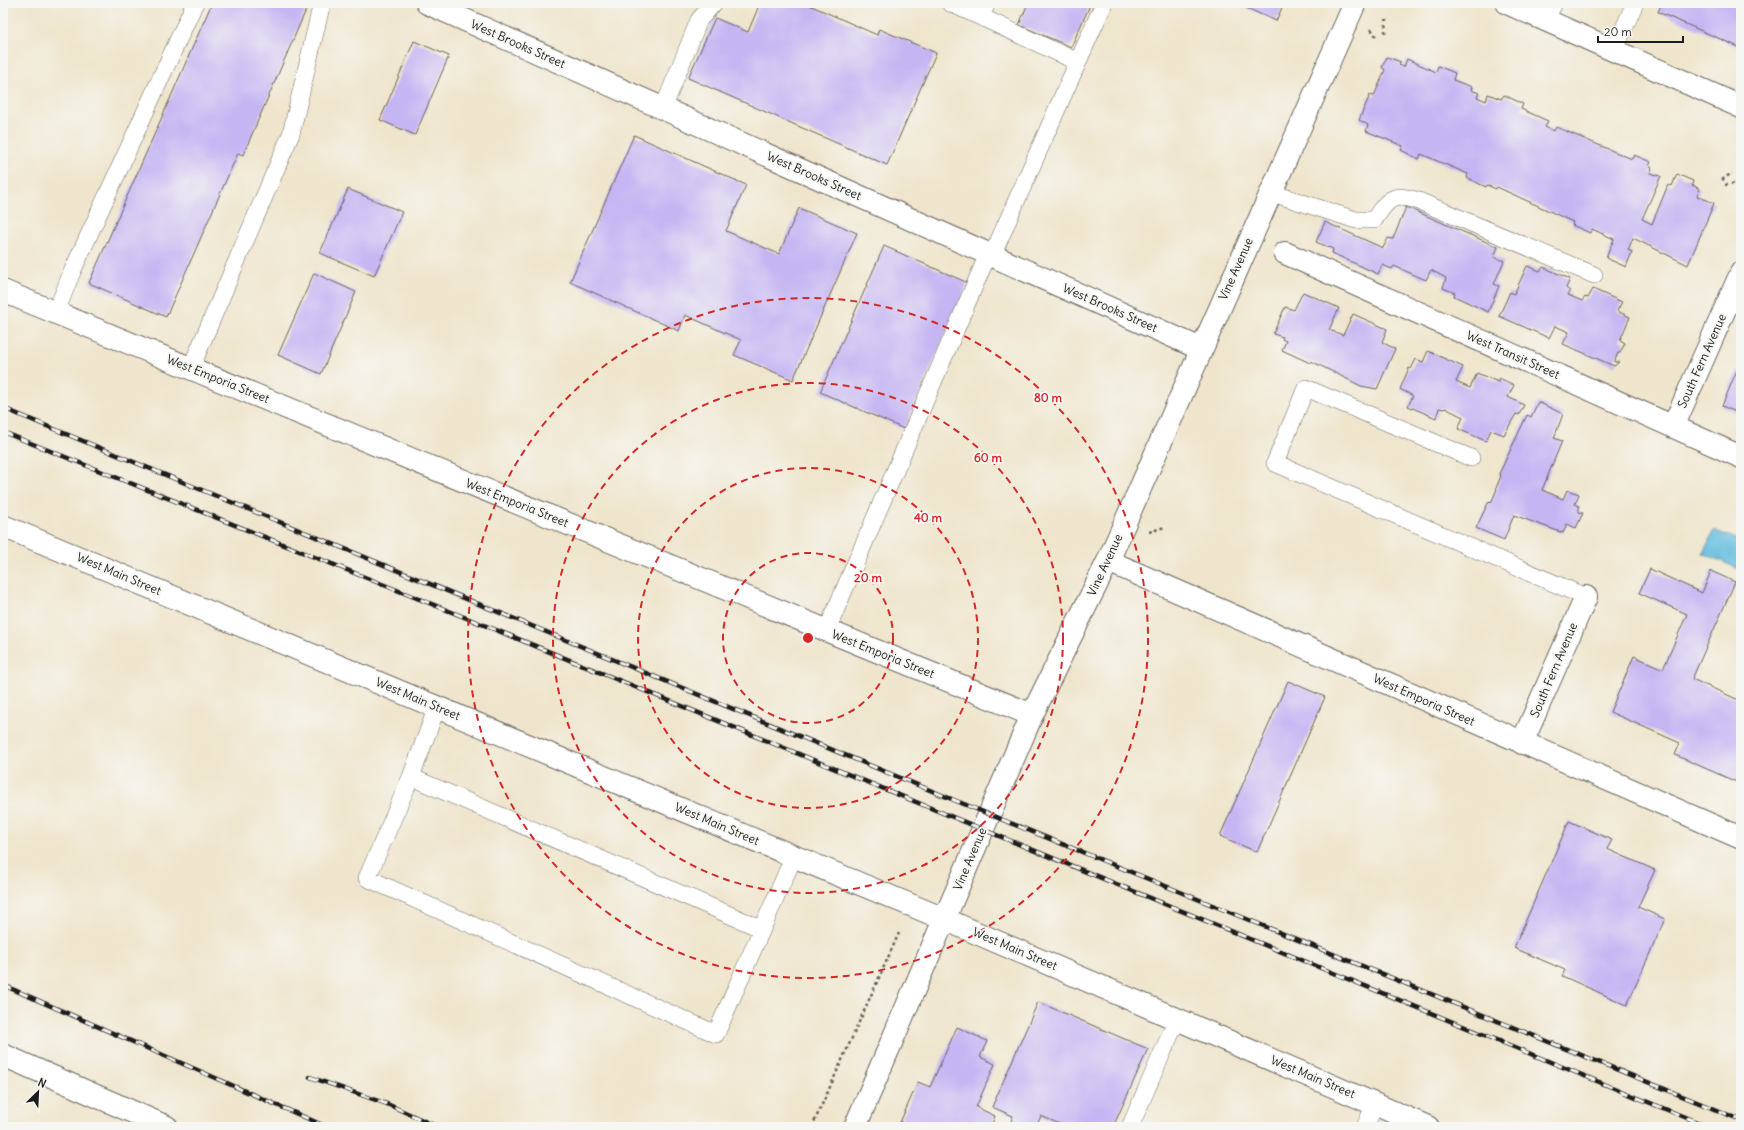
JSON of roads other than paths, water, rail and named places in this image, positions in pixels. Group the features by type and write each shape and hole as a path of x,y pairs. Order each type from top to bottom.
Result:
{"street":[{"name":"West Brooks Street","path":"427,3 1201,349"},
{"name":"Vine Avenue","path":"855,1127 1032,715 1108,561 1355,3"},
{"path":"1507,3 1550,12 1614,51 1741,107"},
{"name":"West Transit Street","path":"1285,253 1741,457"},
{"name":"South Fern Avenue","path":"1673,427 1741,273"},
{"name":"West Emporia Street","path":"3,290 1032,715"},
{"name":"West Main Street","path":"3,526 944,918 1428,1127"},
{"name":"West Emporia Street","path":"1108,561 1741,838"},
{"name":"South Fern Avenue","path":"1522,743 1586,597"},
{"path":"3,1055 167,1127"}],"lane":[{"path":"56,312 72,272 195,3"},
{"path":"192,368 292,134 322,3"},
{"path":"663,109 699,20 714,3"},
{"path":"950,3 984,10 1078,62"},
{"path":"827,630 990,255 1104,3"},
{"path":"1614,51 1635,3"},
{"path":"1272,193 1356,220 1374,220 1386,202 1402,196 1419,201 1594,275"},
{"path":"1471,458 1306,388 1275,463 1586,597"},
{"path":"437,707 412,777 367,878 716,1034 794,856"},
{"path":"412,777 762,929"},
{"path":"1130,1127 1177,1019"},
{"path":"1365,1127 1375,1104"}],"water":[{"path":"1714,530 1741,541 1741,570 1703,553"}],"railway":[{"path":"3,408 954,800 1741,1120"},
{"path":"3,432 484,625 1709,1127"},
{"path":"3,985 327,1127"},
{"path":"310,1077 387,1104 438,1127"}]}
